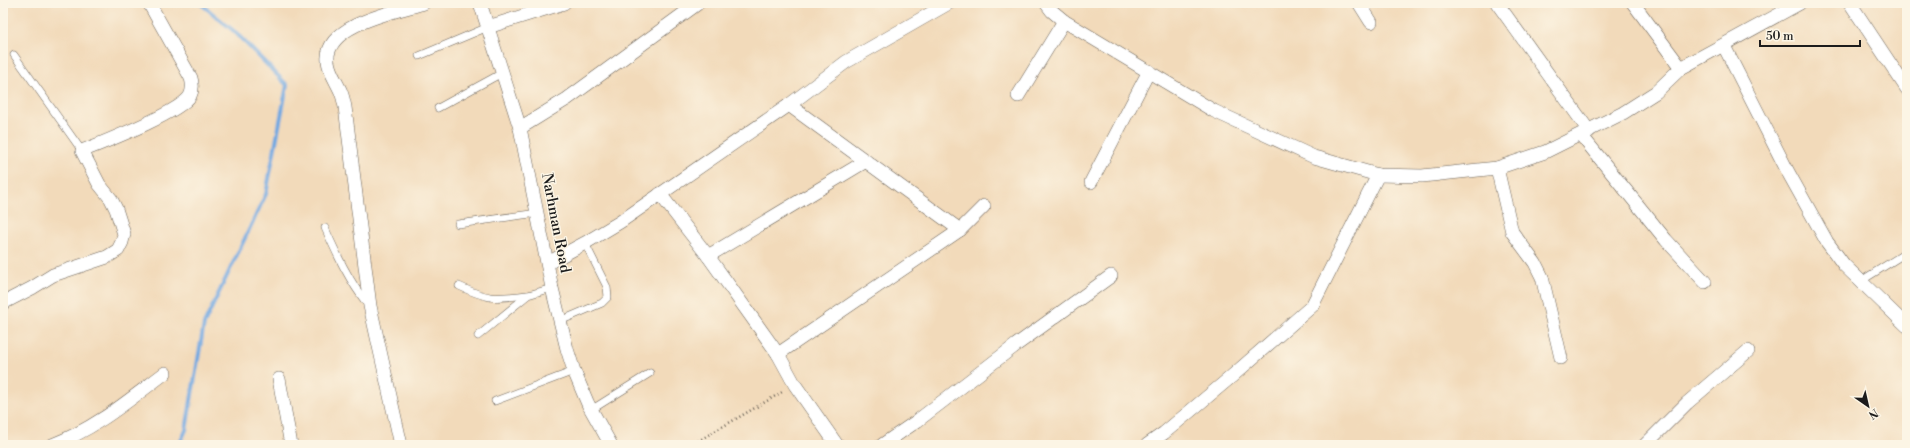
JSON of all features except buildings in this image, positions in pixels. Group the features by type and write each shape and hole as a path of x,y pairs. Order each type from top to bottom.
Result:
{"street":[{"path":"3,303 53,275 107,257 118,250 122,242 124,234 116,209 111,199 99,184 82,151 133,130 181,105 189,96 193,88 191,78 149,3"},
{"path":"401,445 370,306 345,107 342,93 333,78 328,61 330,48 336,38 348,29 365,21 424,3"},
{"name":"Narhman Road","path":"480,3 520,128 552,288 574,371 591,410 611,445"},
{"path":"488,28 564,3"},
{"path":"548,263 585,243 660,194 789,105 846,62 949,3"},
{"path":"1046,3 1052,12 1064,21 1214,111 1314,157 1378,175 1422,176 1497,168 1545,152 1623,113 1656,92 1681,68 1724,46 1782,8 1800,3"},
{"path":"1359,3 1371,22"},
{"path":"1497,3 1585,133 1666,240 1705,282"},
{"path":"1633,3 1681,68"},
{"path":"1850,3 1907,89"},
{"path":"520,128 567,99 697,4"},
{"path":"1018,96 1064,21"},
{"path":"1724,46 1788,172 1828,242 1844,265 1907,326"},
{"path":"1091,182 1149,71"},
{"path":"789,105 960,230"},
{"path":"708,256 866,160"},
{"path":"1497,168 1512,232 1535,264 1542,277 1561,358"},
{"path":"1146,445 1164,433 1231,377 1312,306 1378,175"},
{"path":"660,194 708,256 778,354 795,385 837,445"},
{"path":"778,354 960,230 984,206"},
{"path":"882,445 917,421 1016,345 1111,276"},
{"path":"1645,445 1687,403 1748,351"},
{"path":"52,445 74,437 102,420 165,373"},
{"path":"279,379 292,445"}],"lane":[{"path":"419,56 488,28"},
{"path":"14,55 82,151"},
{"path":"438,108 502,73"},
{"path":"458,224 538,213"},
{"path":"325,228 343,268 355,289 370,306"},
{"path":"560,321 602,303 608,296 607,286 585,243"},
{"path":"1861,281 1907,252"},
{"path":"459,286 482,297 497,299 528,295 552,288"},
{"path":"478,336 528,295"},
{"path":"495,401 574,371"},
{"path":"591,410 650,373"}],"path":[{"path":"691,445 748,410 795,385"}],"waterway":[{"path":"179,445 186,430 204,324 266,194 287,85 235,32 200,3"}]}
